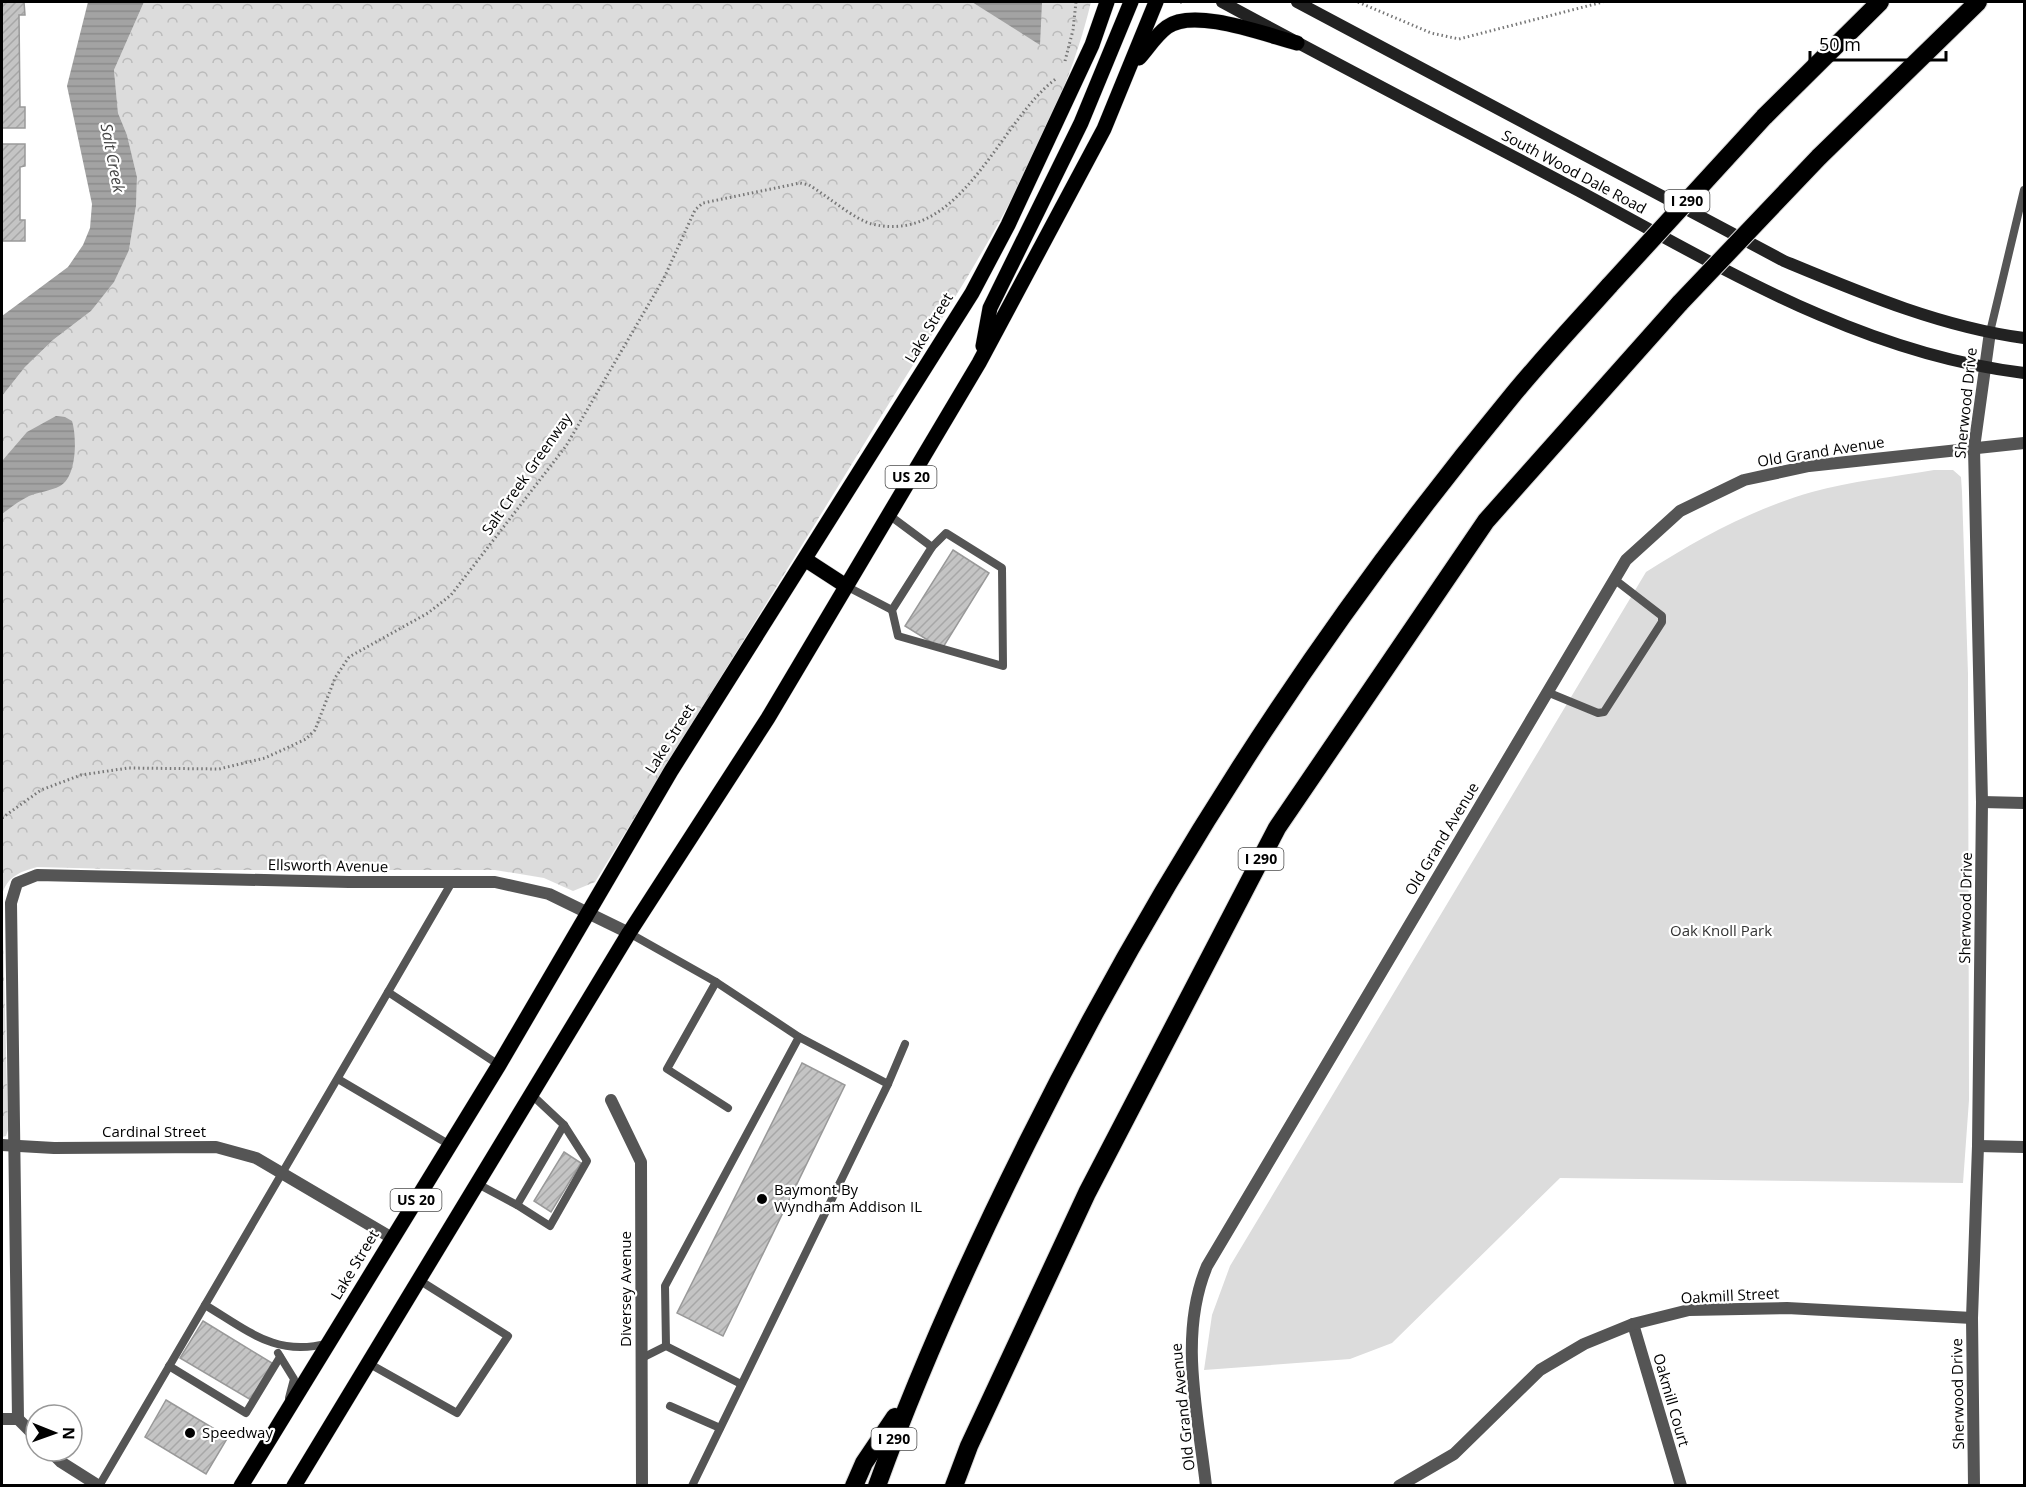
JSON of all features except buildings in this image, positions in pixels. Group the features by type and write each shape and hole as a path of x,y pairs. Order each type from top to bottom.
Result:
{"highway":[{"name":"I 290","path":"877,1485 911,1393 988,1220 1060,1077 1141,927 1208,816 1304,671 1398,541 1511,397 1764,117 1880,2"},
{"name":"I 290","path":"954,1485 977,1428 1087,1192 1277,828 1486,520 1680,303 1818,157 1978,2"},
{"path":"854,1485 864,1463 911,1393"},
{"path":"966,1485 977,1428"}],"main road":[{"name":"Lake Street","path":"241,1485 331,1342 499,1065 589,913 620,854 972,293 1008,225 1092,45 1107,2"},
{"path":"979,363 990,308 1081,123 1131,2"},
{"name":"US 20","path":"294,1485 630,933 768,718 979,363 1104,129 1156,2"},
{"name":"South Wood Dale Road","path":"1222,2 1400,99 1762,289 1829,320 1917,350 1984,369 2025,373"},
{"name":"South Wood Dale Road","path":"1297,2 1784,261 1862,293 1990,332 2025,338"},
{"path":"1131,67 1168,25 1185,20 1231,25 1297,43"},
{"path":"806,560 846,586"}],"street":[{"name":"Sherwood Drive","path":"1974,1485 1972,1318 1978,1146 1982,802 1974,448 1990,332"},
{"name":"Old Grand Avenue","path":"1206,1485 1191,1335 1198,1287 1207,1266 1626,560 1680,511 1744,480 1809,466 2025,443"},
{"path":"1982,802 2025,803"},
{"name":"Ellsworth Avenue","path":"8,1145 11,903 17,883 37,875 452,882 506,885 549,894 630,933"},
{"name":"Diversey Avenue","path":"611,1100 641,1162 642,1485"},
{"path":"8,1145 18,1419 24,1425"},
{"name":"Cardinal Street","path":"8,1145 216,1147 256,1158 392,1238"},
{"path":"1978,1146 2025,1147"},
{"name":"Oakmill Street","path":"1399,1485 1454,1454 1540,1370 1584,1344 1633,1324 1689,1310 1787,1308 1972,1318"},
{"name":"Oakmill Court","path":"1633,1324 1681,1485"},
{"path":"2,1419 18,1419"},
{"path":"63,1463 99,1485"}],"lane":[{"path":"1990,332 2025,190"},
{"path":"889,515 932,547"},
{"path":"946,533 1002,568 1003,666 898,636 892,610 932,547 946,533"},
{"path":"1546,692 1598,713 1604,712 1662,622 1662,616 1614,579"},
{"path":"846,586 892,610"},
{"path":"99,1485 452,882"},
{"path":"630,933 716,982 799,1037 888,1084"},
{"path":"716,982 667,1069 728,1108"},
{"path":"388,992 499,1065"},
{"path":"666,1346 665,1286 799,1037"},
{"path":"692,1485 888,1084 905,1044"},
{"path":"338,1079 450,1145"},
{"path":"476,1183 550,1226 587,1161 564,1125 532,1095"},
{"path":"517,1205 564,1125"},
{"path":"368,1363 458,1413 508,1335 419,1280"},
{"path":"205,1305 273,1345 309,1348 331,1342"},
{"path":"273,1345 294,1379 286,1412"},
{"path":"642,1358 666,1346"},
{"path":"666,1346 741,1384"},
{"path":"169,1366 246,1413 280,1357"},
{"path":"670,1406 720,1428"}],"path":[{"path":"1064,65 1073,30 1076,2"},
{"path":"1358,2 1379,13 1431,33 1459,39 1603,2"},
{"name":"Salt Creek Greenway","path":"2,818 41,790 81,775 128,768 219,769 266,758 306,739 315,730 335,678 349,657 442,604 498,538 566,446 664,278 695,210 703,203 800,183 810,185 861,220 873,224 902,224 919,220 955,199 969,186 1026,106 1060,74"}],"green space":[{"path":"144,2 1091,2 1075,57 1054,111 1002,217 595,882 573,891 544,878 495,870 147,870 37,867 15,876 7,884 2,895 2,396 25,367 53,340 91,311 129,250 136,206 137,177 127,135 118,113 114,70"},
{"name":"Oak Knoll Park","path":"1934,470 1953,470 1961,477 1962,492 1968,674 1969,1100 1963,1183 1560,1178 1392,1343 1350,1359 1204,1370 1212,1315 1230,1266 1646,572 1726,526 1790,499 1842,485"},
{"path":"2,895 8,1130 6,1136 2,1137"}],"water":[{"name":"Salt Creek","path":"88,2 144,2 114,70 118,113 127,135 137,177 136,206 129,250 114,282 91,311 53,340 25,367 2,396 2,316 68,267 83,245 90,228 92,204 67,86"},
{"path":"972,2 1042,2 1040,45"},
{"path":"56,416 72,421 75,446 70,474 60,486 29,496 2,514 2,461 27,432"}],"place":[{"name":"Baymont By Wyndham Addison IL","path":"762,1199"},
{"name":"Speedway","path":"190,1433"}]}
